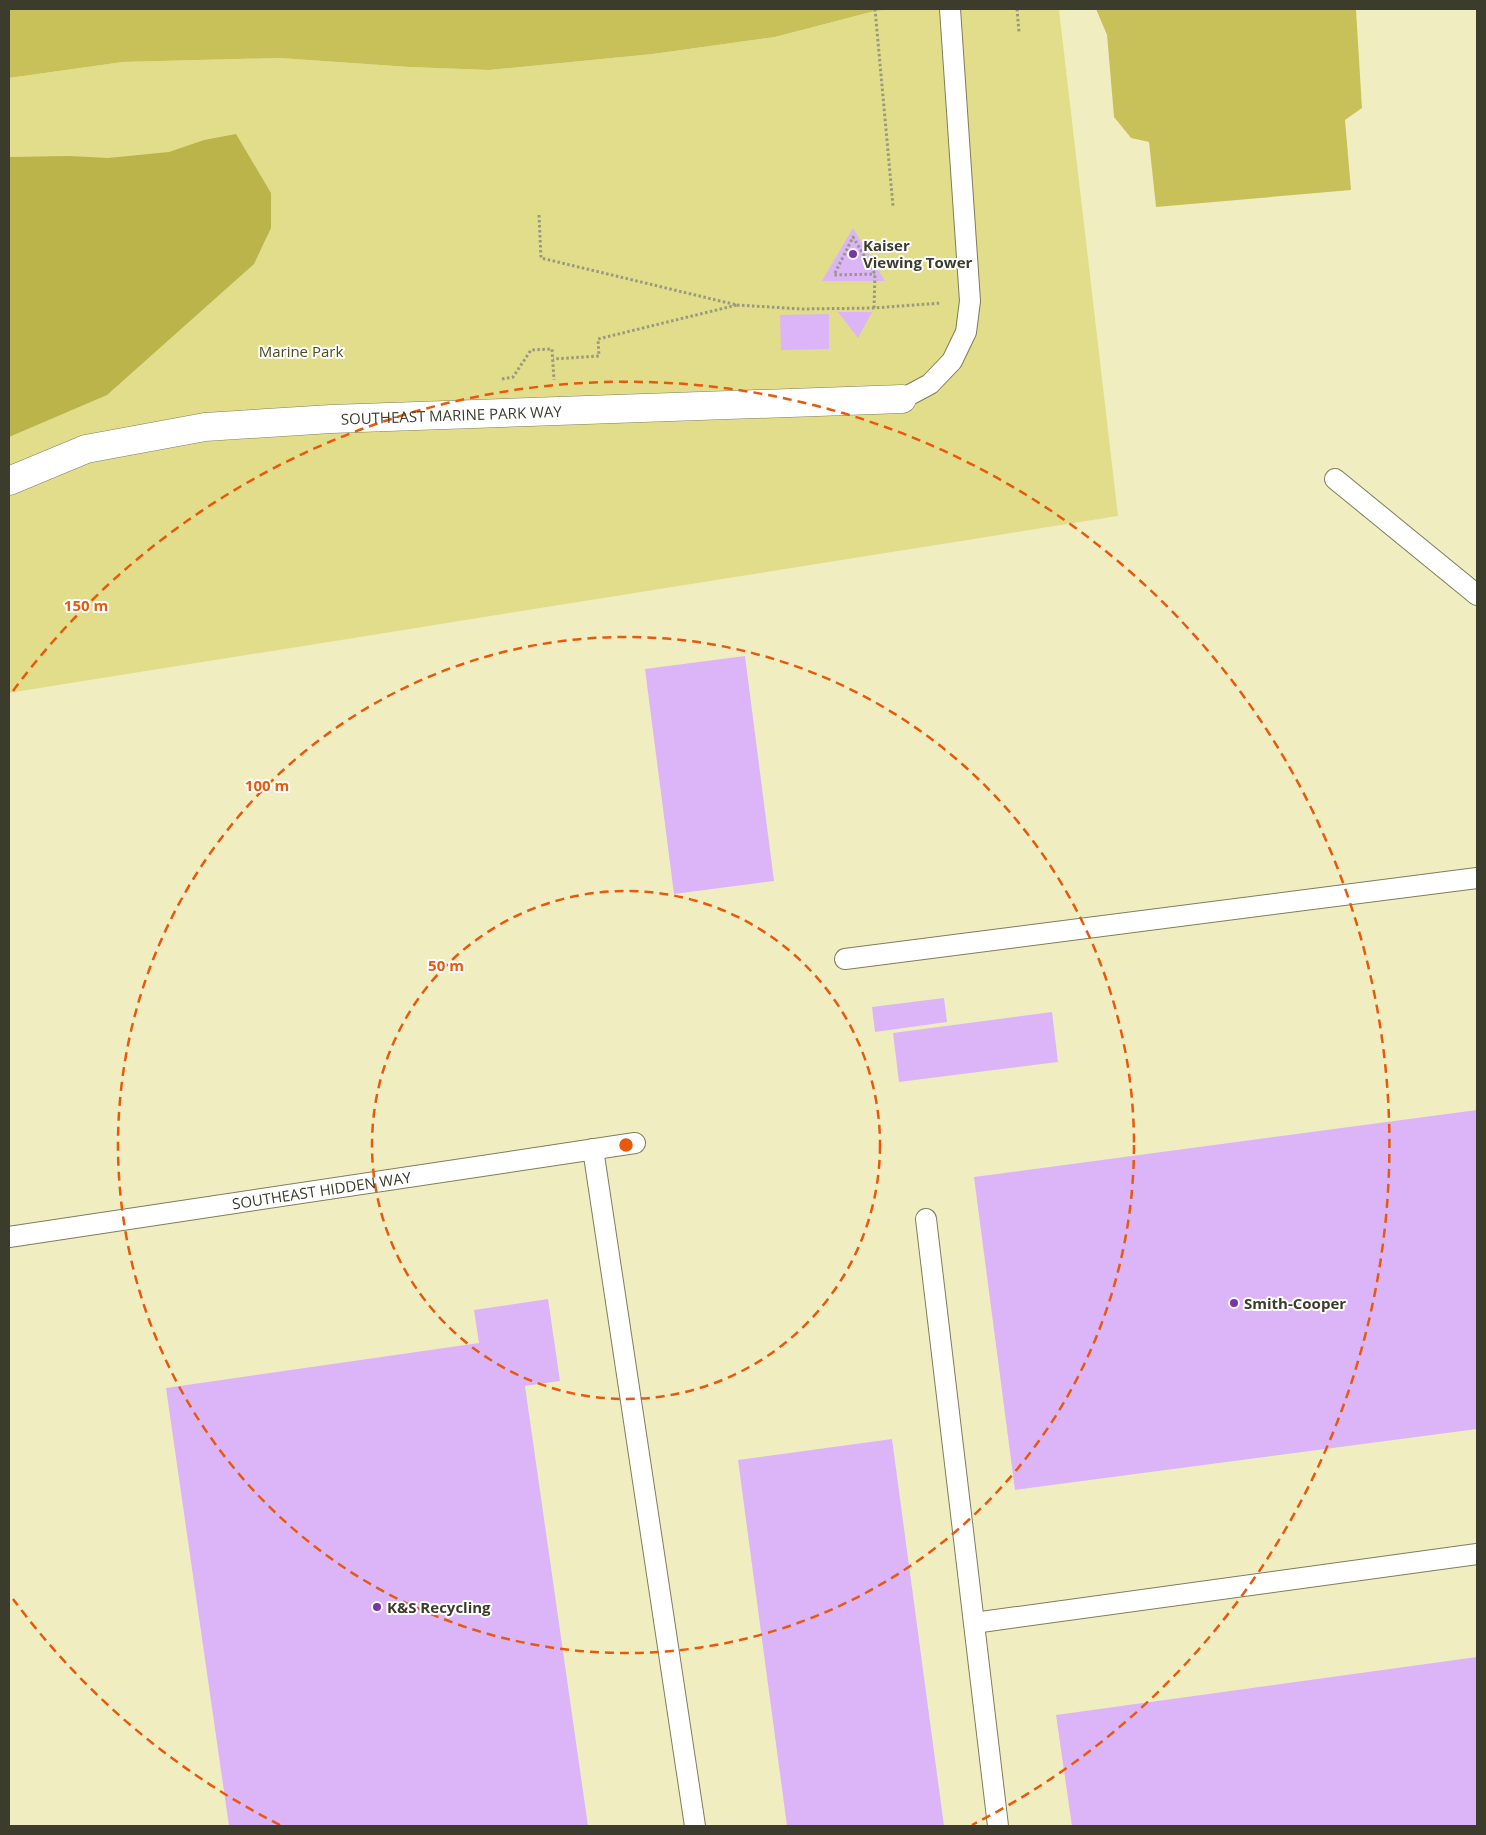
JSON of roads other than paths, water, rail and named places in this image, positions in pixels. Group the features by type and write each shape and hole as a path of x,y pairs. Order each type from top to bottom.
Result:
{"street":[{"name":"SOUTHEAST MARINE PARK WAY","path":"9,481 86,449 205,427 331,419 902,399"}],"lane":[{"path":"902,399 930,384 952,361 966,332 970,300 950,9"},
{"path":"1335,479 1477,595"},
{"path":"845,959 1477,878"},
{"name":"SOUTHEAST HIDDEN WAY","path":"9,1236 635,1143"},
{"path":"592,1149 695,1826"},
{"path":"926,1219 998,1826"},
{"path":"974,1623 1477,1554"}],"place":[{"name":"Kaiser Viewing Tower","path":"853,254"},
{"name":"Smith-Cooper","path":"1234,1303"},
{"name":"K&S Recycling","path":"377,1607"}],"park label":[{"name":"Marine Park","path":"301,351"}]}
